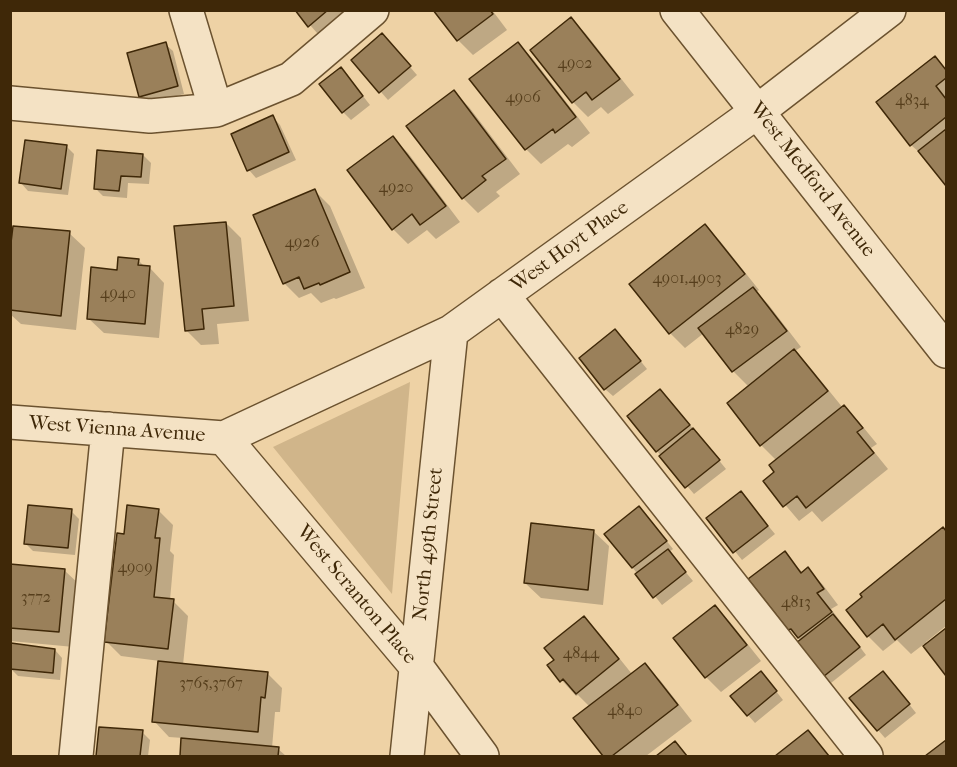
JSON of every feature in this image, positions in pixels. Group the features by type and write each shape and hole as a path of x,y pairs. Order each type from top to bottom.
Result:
{"street":[{"path":"186,10 216,110"},
{"path":"10,103 150,116 216,110 291,79 372,10"},
{"name":"West Medford Avenue","path":"677,10 946,351"},
{"name":"West Hoyt Place","path":"224,438 451,332 758,111 889,10"},
{"path":"502,295 866,756"},
{"name":"North 49th Street","path":"407,756 451,332"},
{"name":"West Vienna Avenue","path":"10,422 224,438"},
{"path":"76,756 108,429"},
{"name":"West Scranton Place","path":"224,438 416,666 482,756"}],"shaded area":[{"path":"410,382 392,594 273,447"}],"building":[{"path":"295,10 328,10 308,27"},
{"path":"433,10 490,10 493,14 457,41"},
{"path":"571,17 620,79 592,100 586,92 572,103 530,50"},
{"path":"382,33 411,66 379,93 351,60"},
{"path":"166,42 178,86 139,97 127,53"},
{"path":"518,42 576,117 555,133 553,129 525,150 469,79"},
{"path":"935,56 946,70 946,78 936,86 946,99 946,117 910,146 876,102"},
{"path":"341,67 363,96 342,113 319,84"},
{"path":"454,90 506,159 482,176 486,180 462,199 406,126"},
{"path":"273,115 289,152 247,171 231,134"},
{"path":"946,129 946,186 918,151"},
{"path":"393,136 446,206 420,225 412,214 392,230 347,170"},
{"path":"25,140 67,145 61,189 19,183"},
{"path":"97,150 143,154 141,177 121,176 119,191 94,189"},
{"path":"315,189 350,272 304,289 299,277 283,284 253,215"},
{"path":"226,222 234,306 202,309 204,329 185,331 174,226"},
{"path":"705,224 745,274 669,334 629,284"},
{"path":"13,226 70,231 61,316 10,310 10,251"},
{"path":"118,257 139,259 138,265 150,266 145,324 87,319 91,267 117,270"},
{"path":"753,287 787,331 732,372 698,328"},
{"path":"615,329 641,361 604,390 579,358"},
{"path":"794,349 828,391 760,446 727,403"},
{"path":"660,389 690,425 656,452 627,416"},
{"path":"844,405 863,428 857,432 874,453 806,508 797,496 783,507 763,481 774,472 769,465"},
{"path":"693,428 720,460 685,488 659,456"},
{"path":"741,491 768,526 733,553 706,518"},
{"path":"28,505 72,509 68,548 24,544"},
{"path":"127,505 159,509 155,538 160,538 154,597 174,599 168,649 104,642 117,533 124,534"},
{"path":"639,506 667,541 632,568 604,534"},
{"path":"531,523 594,530 588,590 524,583"},
{"path":"943,527 946,531 946,599 895,640 883,624 867,637 846,610 862,597 860,594"},
{"path":"668,549 686,572 653,598 635,574"},
{"path":"785,551 801,573 808,567 824,589 817,593 832,612 798,638 791,629 788,630 748,579"},
{"path":"10,564 65,569 59,632 10,628"},
{"path":"715,605 747,645 705,678 673,638"},
{"path":"833,614 860,647 823,677 796,643"},
{"path":"584,616 619,659 576,694 563,679 560,682 547,665 554,660 544,648"},
{"path":"946,628 946,676 923,646"},
{"path":"11,643 55,649 53,673 10,669"},
{"path":"158,661 268,672 265,698 261,697 258,732 152,722"},
{"path":"645,663 678,705 612,756 603,756 573,718"},
{"path":"761,671 777,691 747,716 730,696"},
{"path":"883,671 910,704 877,731 849,698"},
{"path":"99,727 143,730 140,756 96,756"},
{"path":"808,730 829,756 775,756"},
{"path":"181,738 279,747 278,756 180,756"},
{"path":"946,740 946,756 925,756"},
{"path":"675,741 687,756 656,756"}]}
